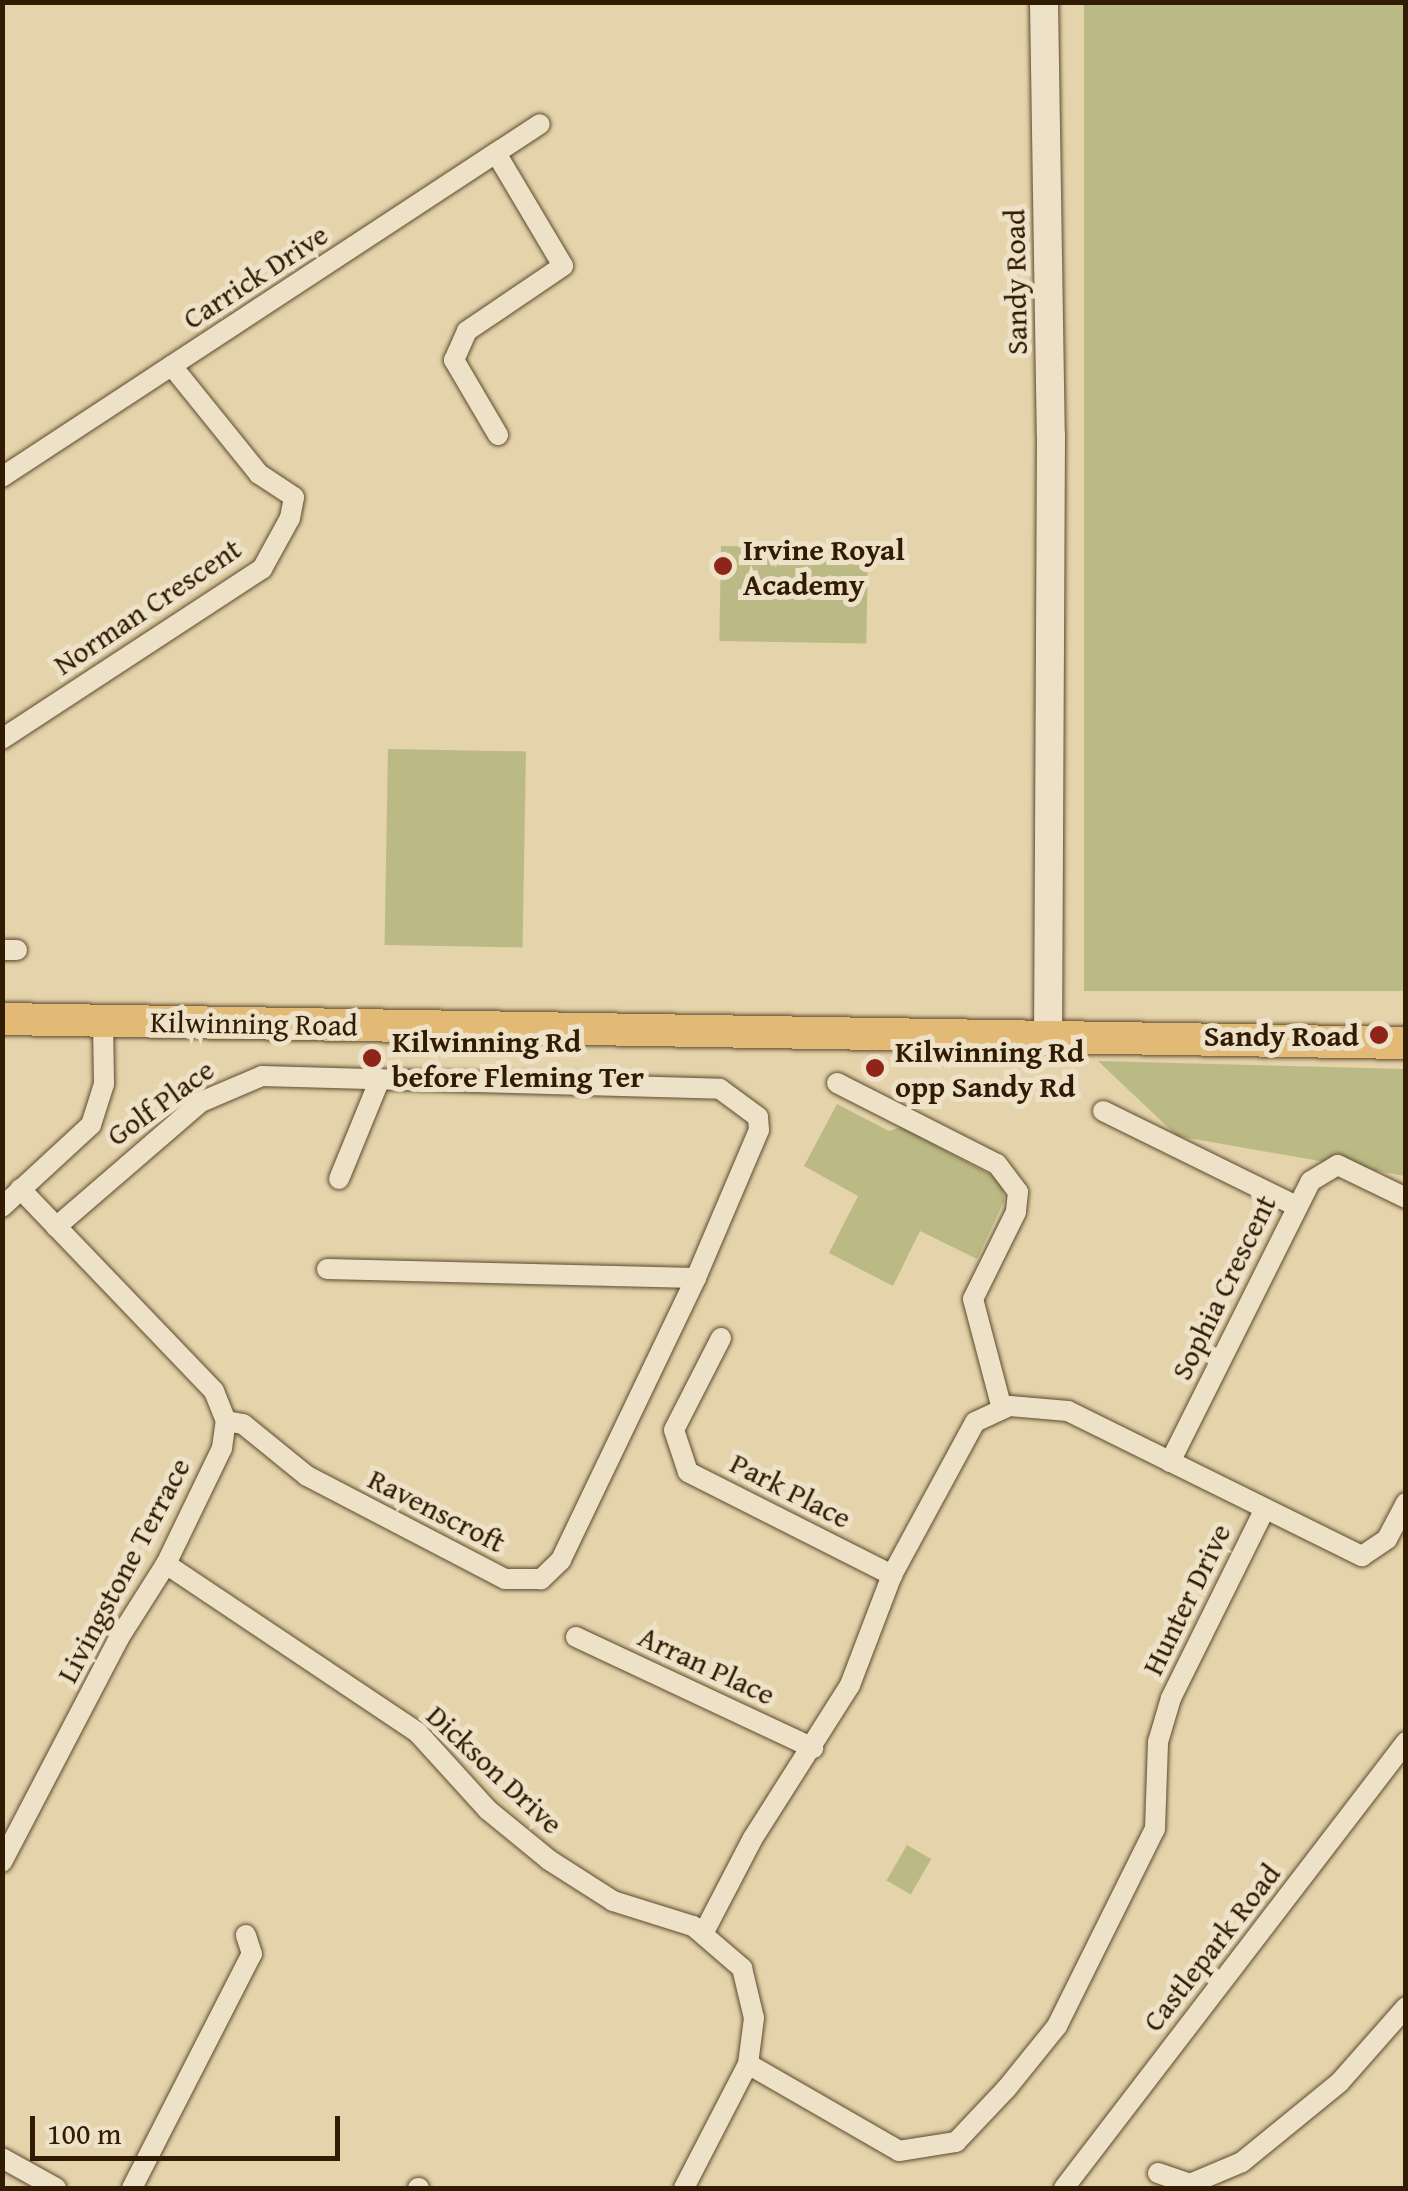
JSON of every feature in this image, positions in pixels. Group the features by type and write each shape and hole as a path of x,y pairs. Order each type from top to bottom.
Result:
{"main road":[{"name":"Sandy Road","path":"1044,2 1052,435 1048,1040"},
{"name":"Kilwinning Road","path":"2,1019 1048,1040 1406,1043"}],"street":[{"name":"Carrick Drive","path":"2,477 540,124"},
{"path":"496,154 563,266 467,331 454,360 498,435"},
{"name":"Norman Crescent","path":"2,738 262,568 290,518 294,497 259,474 172,366"},
{"path":"2,1207 91,1125 104,1084 103,1021"},
{"name":"Golf Place","path":"56,1227 124,1163 228,1085 262,1076 380,1079"},
{"path":"339,1179 380,1079"},
{"name":"Ravenscroft","path":"226,1421 242,1424 307,1476 505,1579 530,1583 561,1560 696,1278 760,1130 758,1116 738,1096 720,1088 380,1079"},
{"path":"703,1934 753,1838 850,1685 892,1575 975,1422 1002,1409 974,1299 1016,1212 1018,1192 997,1164 837,1083"},
{"path":"1104,1111 1296,1206"},
{"name":"Sophia Crescent","path":"1170,1462 1311,1182 1338,1165 1406,1198"},
{"path":"20,1189 214,1391 226,1421"},
{"path":"327,1269 696,1278"},
{"name":"Park Place","path":"721,1338 674,1430 688,1472 892,1575"},
{"name":"Hunter Drive","path":"748,2064 899,2151 956,2142 1007,2088 1057,2026 1155,1829 1158,1742 1171,1698 1265,1509 1068,1411 1002,1409"},
{"name":"Livingstone Terrace","path":"2,1862 119,1638 166,1564 222,1448 226,1421"},
{"path":"1265,1509 1362,1556 1387,1539 1406,1503"},
{"name":"Dickson Drive","path":"166,1564 418,1733 488,1810 549,1860 614,1901 703,1934 742,1968 754,2018 748,2064 684,2188"},
{"name":"Arran Place","path":"576,1637 813,1748"},
{"name":"Castlepark Road","path":"1064,2188 1406,1742"},
{"path":"132,2188 252,1954 246,1935"},
{"path":"1158,2173 1190,2184 1242,2162 1339,2082 1406,2006"},
{"path":"2,2158 56,2188"}],"shaded area":[{"path":"1084,3 1405,3 1405,991 1084,991"},
{"path":"721,546 868,549 866,644 719,641"},
{"path":"388,749 526,751 523,947 385,945"},
{"path":"1098,1061 1405,1069 1405,1176 1177,1136"},
{"path":"837,1104 889,1131 901,1127 1002,1181 1004,1201 977,1259 920,1231 893,1286 829,1253 858,1196 804,1166"},
{"path":"907,1845 931,1859 911,1895 887,1881"}],"place":[{"name":"Irvine Royal Academy","path":"723,566"},
{"name":"Sandy Road","path":"1379,1035"},
{"name":"Kilwinning Rd before Fleming Ter","path":"372,1058"},
{"name":"Kilwinning Rd opp Sandy Rd","path":"875,1068"}]}
